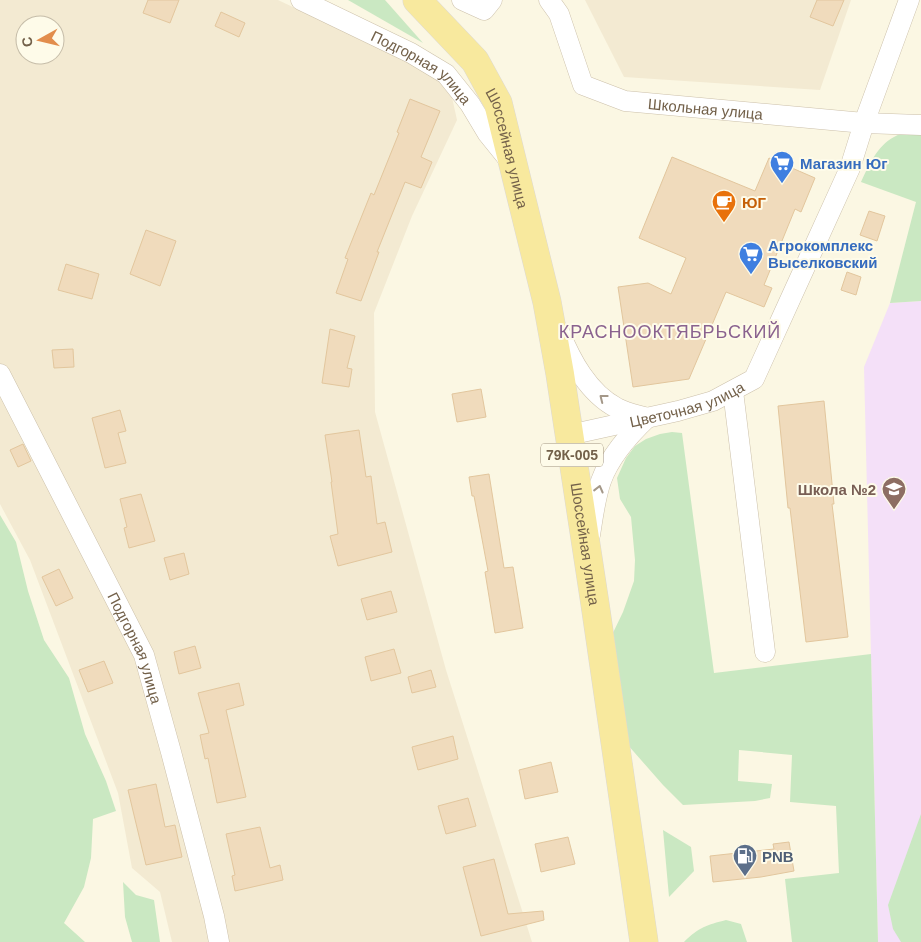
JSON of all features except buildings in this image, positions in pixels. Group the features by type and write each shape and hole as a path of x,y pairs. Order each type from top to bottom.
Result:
{"main road":[{"name":"Шоссейная улица","path":"417,0 476,61 498,103 547,302 569,435 644,942"}],"street":[{"name":"Подгорная улица","path":"301,0 411,53 446,74 470,104 488,134 514,166"},
{"path":"462,0 484,10 492,0"},
{"name":"Школьная улица","path":"549,0 559,14 583,85 625,101 864,123 921,125"},
{"name":"Цветочная улица","path":"569,435 714,401 754,379 850,168 864,123 909,0"},
{"path":"547,302 566,349 599,396 618,409 647,418 627,437 612,458 601,481 587,554"},
{"name":"Подгорная улица","path":"0,374 144,654 214,916 219,942"},
{"path":"733,391 765,652"}],"shaded area":[{"path":"0,0 278,0 428,71 451,93 457,120 412,216 374,313 375,412 446,670 532,942 172,942 160,892 132,868 118,793 30,560 0,504"},
{"path":"585,0 851,0 820,90 624,77"},
{"name":"Школа №2","path":"921,301 921,942 878,942 864,367 890,303"}],"green space":[{"path":"348,0 385,0 423,43"},
{"path":"909,131 921,132 921,301 890,303 916,202 861,182 874,156 883,145 896,136"},
{"path":"672,432 682,433 714,673 871,654 878,942 792,942 785,879 839,873 836,806 790,802 792,755 739,750 738,781 772,784 770,798 755,801 683,805 627,744 611,637 623,612 634,581 635,560 631,517 620,499 617,478 626,458 635,446 646,439"},
{"path":"0,515 16,542 28,591 44,640 69,678 85,734 106,781 116,811 93,819 91,858 84,887 64,923 85,942 0,942"},
{"path":"921,814 921,942 901,942 893,929 888,905"},
{"path":"663,830 691,847 694,871 669,897"},
{"path":"123,882 136,895 154,900 160,942 132,942 125,917"},
{"path":"726,920 741,924 747,942 684,942 704,927"}],"place":[{"name":"Магазин Юг","path":"782,184"},
{"name":"ЮГ","path":"724,223"},
{"name":"Агрокомплекс Выселковский","path":"751,275"},
{"name":"Школа №2","path":"894,510"},
{"name":"PNB","path":"745,877"}],"district":[{"name":"КРАСНООКТЯБРЬСКИЙ","path":"670,332"}]}
